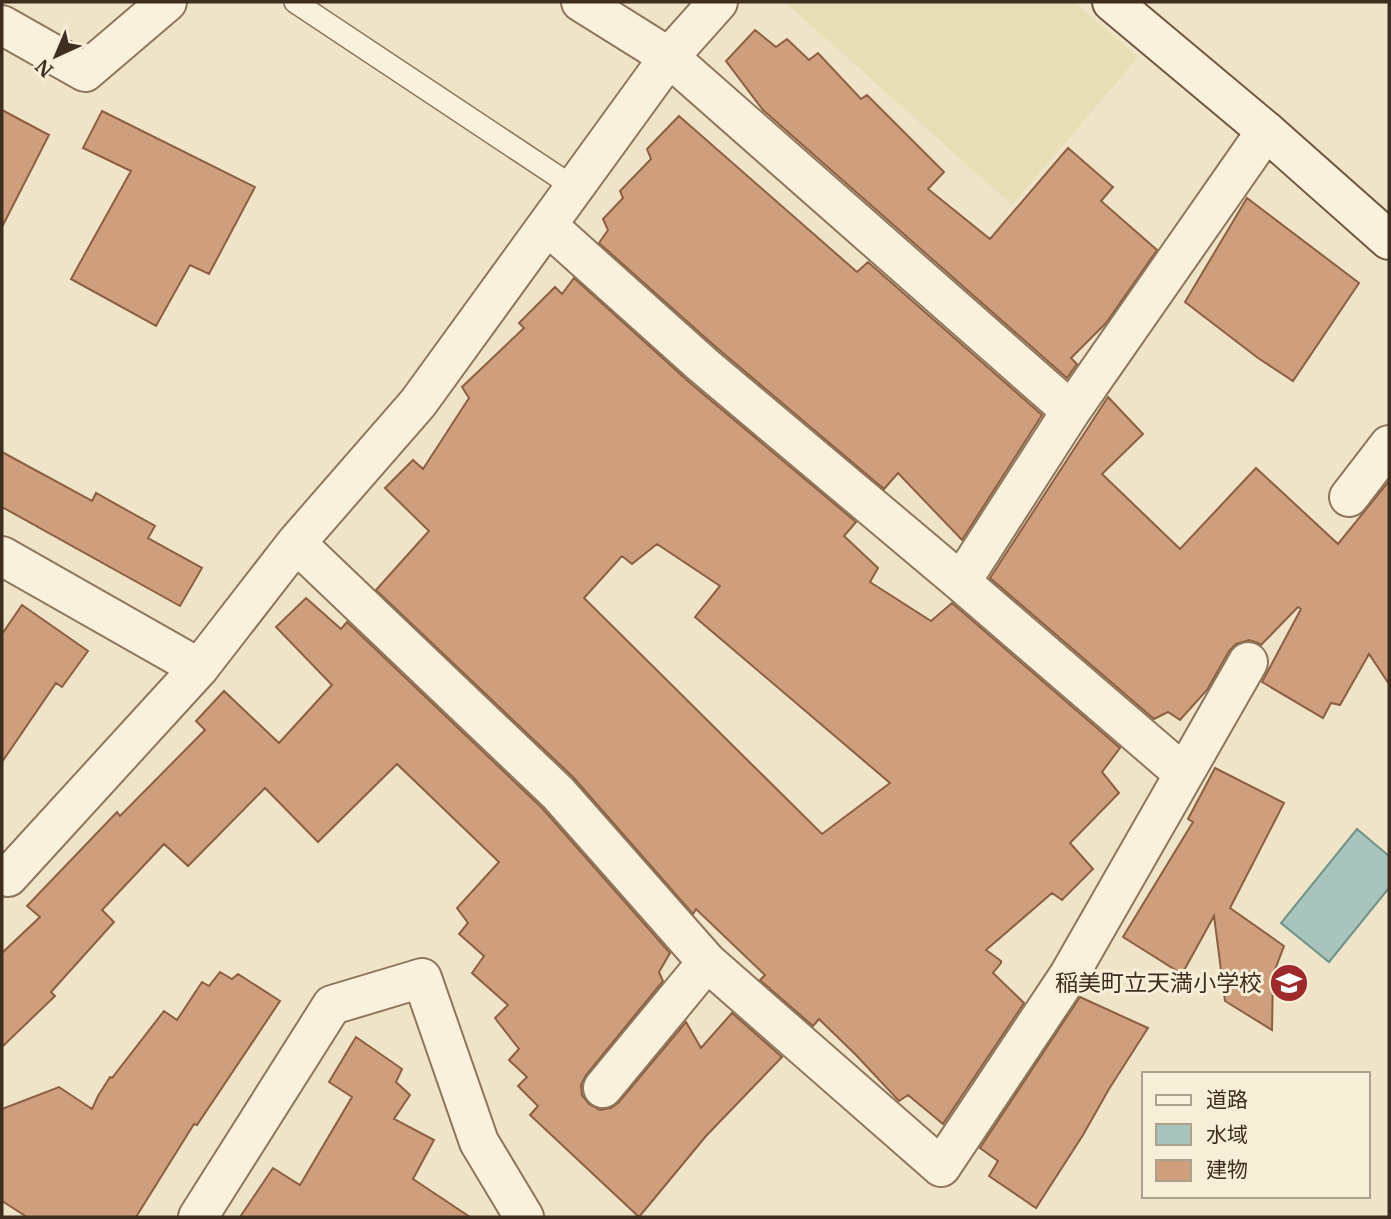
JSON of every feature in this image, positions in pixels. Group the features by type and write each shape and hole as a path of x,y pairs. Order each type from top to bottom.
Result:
{"street":[{"path":"2,25 85,72 167,2"},
{"path":"581,2 669,57 1071,411"},
{"path":"4,879 199,668 296,543 418,403 669,57 718,2"},
{"path":"1112,2 1266,131 1389,240"},
{"path":"961,582 1071,411 1266,131"},
{"path":"548,226 703,365 1184,774"},
{"path":"1349,497 1389,445"},
{"path":"296,543 558,793 707,962 941,1167 1069,975 1248,662"},
{"path":"2,556 199,668"},
{"path":"603,1088 707,962"},
{"path":"198,1217 332,1005 422,978 479,1142 524,1217"}],"lane":[{"path":"295,2 575,188"}],"shaded area":[{"path":"785,2 1074,2 1138,57 1012,205"}],"water":[{"path":"1357,829 1389,856 1389,888 1329,962 1281,923"}],"building":[{"path":"755,30 776,47 787,39 809,60 818,53 861,99 867,95 944,172 928,189 990,239 1068,148 1113,187 1101,201 1157,250 1106,323 1071,358 1077,364 1067,378 763,110 726,61"},
{"path":"2,110 49,135 2,227"},
{"path":"102,111 255,187 209,274 190,265 156,326 71,279 131,171 83,148"},
{"path":"679,116 857,272 868,262 1042,415 962,540 898,473 884,489 717,348 599,243 608,230 603,219 623,198 620,191 651,159 647,149"},
{"path":"1247,198 1359,283 1293,381 1185,302"},
{"path":"574,278 689,382 856,522 844,536 878,568 870,582 931,621 952,603 1120,748 1102,772 1119,793 1070,843 1093,869 1062,900 1052,893 986,950 1001,961 993,973 1024,1003 943,1124 908,1095 899,1101 819,1019 813,1026 760,980 765,975 696,909 693,914 573,777 376,590 429,531 385,488 413,460 423,469 469,398 462,387 524,328 519,323 555,287 562,294","holes":["657,544 720,586 695,617 890,783 822,834 584,598 622,556 632,564"]},
{"path":"1108,397 1143,434 1102,474 1180,549 1256,468 1338,544 1389,481 1389,684 1369,654 1340,705 1331,703 1323,718 1262,682 1301,609 1298,607 1261,645 1249,640 1236,644 1229,651 1207,690 1180,720 1168,712 1154,719 990,578"},
{"path":"2,452 92,501 96,493 155,526 148,538 202,568 180,606 2,507"},
{"path":"306,598 341,629 347,622 542,808 670,953 659,972 663,981 586,1075 581,1085 582,1095 589,1104 600,1110 611,1108 619,1102 686,1022 701,1048 732,1013 782,1057 706,1136 639,1217 530,1115 538,1106 518,1086 527,1077 509,1060 519,1049 495,1018 508,1005 472,973 484,956 459,934 468,923 457,908 499,862 397,764 318,842 265,788 188,866 164,844 102,910 114,922 51,992 55,996 2,1047 2,953 40,917 27,906 117,812 120,816 205,730 196,721 224,691 279,743 332,685 276,627"},
{"path":"22,605 88,651 62,687 56,683 2,762 2,634"},
{"path":"1215,768 1284,803 1230,908 1284,946 1273,975 1272,1030 1225,1001 1214,916 1182,974 1123,937 1193,822 1188,819"},
{"path":"220,972 232,979 238,974 280,1001 197,1125 194,1124 136,1217 27,1217 2,1201 2,1109 59,1087 92,1109 110,1077 112,1078 164,1011 177,1020 202,982 209,986"},
{"path":"1080,997 1148,1028 1036,1208 989,1176 998,1161 980,1148"},
{"path":"356,1037 402,1069 396,1082 410,1095 394,1119 434,1140 413,1179 470,1217 240,1217 273,1168 300,1185 352,1097 329,1082"}],"place":[{"name":"稲美町立天満小学校","path":"1289,983"}]}
